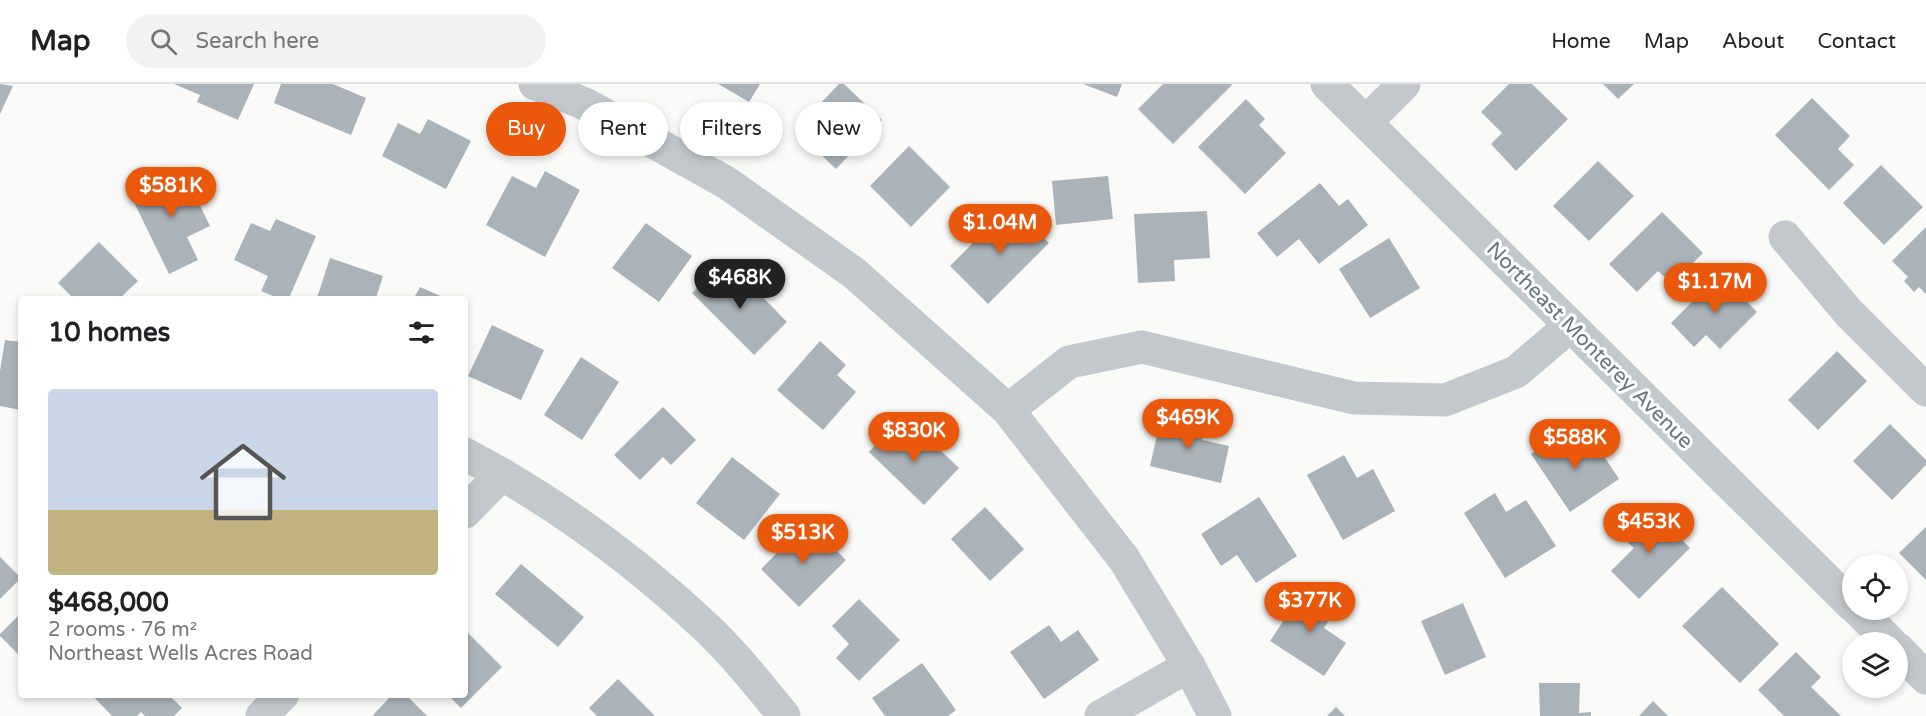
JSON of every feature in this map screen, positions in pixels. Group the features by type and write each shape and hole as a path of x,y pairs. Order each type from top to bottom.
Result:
{"street":[{"path":"535,84 585,104 727,183 854,273 1008,410 1124,560 1189,666 1215,716"},
{"name":"Northeast Monterey Avenue","path":"1327,84 1842,595"},
{"path":"1366,122 1404,84"},
{"path":"1785,237 1848,312 1926,390"},
{"path":"1008,410 1069,362 1142,347 1354,398 1445,400 1516,372 1570,326"},
{"path":"468,456 502,474 569,517 641,570 711,632 768,710"},
{"path":"468,509 502,474"},
{"path":"1868,620 1880,632"},
{"path":"1908,660 1926,678"},
{"path":"1101,716 1189,666"},
{"path":"262,716 279,698"}],"building":[{"path":"0,84 13,86 0,114"},
{"path":"174,84 254,84 238,120 197,102 200,95"},
{"path":"281,84 333,84 366,98 351,135 274,103"},
{"path":"718,84 760,84 749,102"},
{"path":"839,84 844,84 863,102 822,102"},
{"path":"1083,84 1122,84 1117,97"},
{"path":"1163,84 1232,85 1173,144 1138,109"},
{"path":"1509,84 1532,84 1568,119 1516,171 1491,144 1502,133 1481,112"},
{"path":"1603,84 1634,84 1618,99"},
{"path":"1812,98 1850,136 1838,149 1854,165 1829,190 1775,135"},
{"path":"1246,99 1265,119 1259,125 1286,153 1245,194 1198,147"},
{"path":"428,119 471,141 446,189 382,156 398,123 420,134"},
{"path":"909,146 950,187 911,227 870,186"},
{"path":"822,156 848,156 836,169"},
{"path":"1598,161 1634,196 1589,241 1553,206"},
{"path":"1881,165 1923,207 1884,245 1843,203"},
{"path":"182,169 210,226 187,237 198,260 169,274 130,194"},
{"path":"545,171 580,190 545,257 486,225 512,176 536,188"},
{"path":"1108,176 1113,219 1056,225 1052,181"},
{"path":"1320,183 1339,206 1348,199 1368,225 1319,264 1299,239 1277,257 1257,233"},
{"path":"1011,205 1049,243 988,304 950,266"},
{"path":"1207,211 1210,258 1174,260 1175,281 1138,283 1134,214"},
{"path":"1662,212 1703,253 1672,284 1658,271 1637,292 1609,264"},
{"path":"276,219 316,236 290,296 273,296 261,291 268,276 234,260 251,223 270,231"},
{"path":"646,223 692,256 659,302 612,268"},
{"path":"1926,227 1926,294 1919,287 1914,292 1904,281 1908,277 1892,261"},
{"path":"1389,238 1420,288 1370,318 1339,269"},
{"path":"99,242 138,281 122,296 71,296 58,283"},
{"path":"330,258 383,276 377,296 318,296"},
{"path":"717,268 734,285 743,277 787,322 754,355 692,293"},
{"path":"1720,274 1757,312 1720,349 1706,335 1694,347 1671,323"},
{"path":"420,287 440,296 415,296"},
{"path":"492,325 544,350 521,400 468,376"},
{"path":"5,340 18,342 18,409 0,406 0,371"},
{"path":"820,341 846,365 837,375 856,392 823,430 777,390"},
{"path":"1837,351 1867,381 1818,430 1788,400"},
{"path":"581,357 619,382 582,440 544,415"},
{"path":"663,407 696,440 671,465 663,457 640,480 614,455"},
{"path":"1162,413 1206,423 1202,440 1229,446 1221,483 1150,466"},
{"path":"895,424 913,440 920,431 959,468 924,505 869,452"},
{"path":"1890,424 1926,460 1926,465 1892,500 1853,461"},
{"path":"1565,432 1578,452 1594,441 1619,479 1570,512 1531,454"},
{"path":"1344,455 1357,478 1373,469 1395,511 1343,540 1307,475"},
{"path":"732,457 780,494 744,540 696,503"},
{"path":"1495,493 1506,512 1526,500 1556,546 1505,578 1464,513"},
{"path":"1259,497 1297,556 1256,583 1237,555 1221,566 1201,534"},
{"path":"985,507 1024,549 990,581 951,539"},
{"path":"1652,509 1690,548 1639,599 1611,571 1634,548 1623,538"},
{"path":"808,522 846,560 799,607 761,569"},
{"path":"1926,527 1926,580 1908,562 1908,554 1899,553"},
{"path":"0,557 18,575 18,581 0,599"},
{"path":"521,564 584,617 558,647 495,594"},
{"path":"1306,587 1337,607 1324,628 1346,643 1324,676 1270,641"},
{"path":"1722,587 1779,644 1740,683 1682,626"},
{"path":"859,599 900,640 859,681 836,658 849,644 832,626"},
{"path":"1463,603 1486,657 1445,675 1421,621"},
{"path":"18,616 18,654 0,636"},
{"path":"1049,625 1061,642 1078,630 1099,660 1044,699 1010,652"},
{"path":"468,633 502,667 461,708 451,698 468,698"},
{"path":"1796,652 1821,677 1811,687 1841,716 1784,716 1758,690"},
{"path":"922,663 956,710 948,716 885,716 872,698"},
{"path":"618,679 655,716 597,716 589,708"},
{"path":"1539,683 1580,683 1579,713 1591,712 1591,716 1540,716"},
{"path":"95,698 172,698 182,708 174,716 145,716 141,712 137,716 112,716"},
{"path":"389,698 409,698 427,716 374,716"},
{"path":"1653,701 1668,716 1639,716"},
{"path":"1336,707 1345,716 1327,716"}]}
